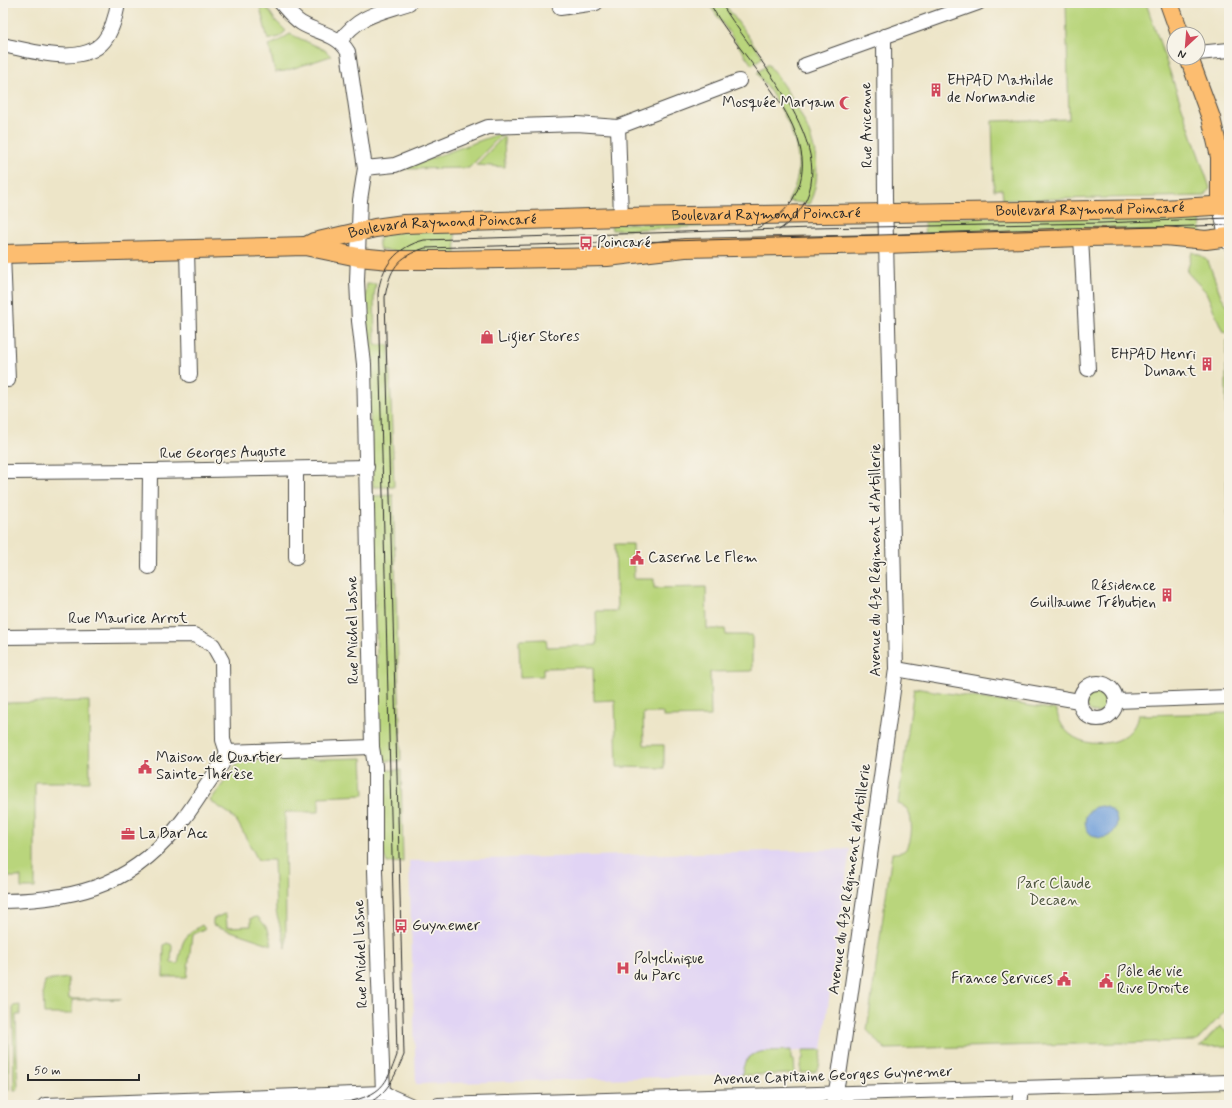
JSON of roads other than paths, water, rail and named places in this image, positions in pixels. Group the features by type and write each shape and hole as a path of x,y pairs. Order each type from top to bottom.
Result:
{"main road":[{"path":"1169,3 1177,26"},
{"path":"1192,66 1211,118 1225,164 1224,205"},
{"name":"Boulevard Raymond Poincaré","path":"305,246 314,242 375,228 404,224 621,217 1163,209 1224,205"},
{"name":"Boulevard Raymond Poincaré","path":"3,254 305,246 358,257 400,260 607,257 685,248 887,244 1081,237 1165,236 1206,240 1228,239"}],"street":[{"path":"3,44 35,53 55,56 75,54 92,49 104,41 113,23 118,3"},
{"path":"281,3 301,23 340,41 350,28 358,22 408,3"},
{"path":"559,3 560,8 596,3"},
{"path":"805,65 978,3"},
{"name":"Rue Avicenne","path":"884,36 886,214"},
{"name":"Rue Michel Lasne","path":"340,41 345,46 350,59 364,168 358,233 359,321 364,364 372,747 375,766 375,871 383,1093"},
{"path":"1206,52 1229,50"},
{"path":"364,168 395,165 488,127 577,124 618,127 738,81"},
{"path":"618,127 621,217"},
{"path":"1224,205 1228,239"},
{"name":"Avenue du 43e Régiment d'Artillerie","path":"834,1099 874,837 896,668 886,214"},
{"path":"1081,237 1088,369"},
{"path":"187,249 190,375"},
{"name":"Boulevard Raymond Poincaré","path":"3,254 8,380"},
{"name":"Rue Georges Auguste","path":"3,472 367,467"},
{"name":"Rue Georges Auguste","path":"296,469 296,557"},
{"name":"Rue Georges Auguste","path":"149,567 150,471"},
{"name":"Rue Maurice Arrot","path":"3,637 194,635 204,639 213,645 222,661 223,740 227,752"},
{"path":"896,668 1079,701"},
{"path":"1098,683 1108,687 1115,696 1116,701 1112,712 1108,716 1097,719 1092,718 1083,712 1079,701 1080,695 1087,686 1098,683"},
{"path":"1116,701 1229,697"},
{"path":"3,901 44,900 71,895 98,888 122,875 152,854 173,833 222,764 227,752 372,747"},
{"name":"Avenue Capitaine Georges Guynemer","path":"438,1105 834,1099 1021,1088 1229,1082"},
{"path":"1019,1105 1021,1088"},
{"path":"45,1105 383,1093 410,1105"}],"water":[{"path":"1098,806 1104,806 1114,813 1117,822 1116,828 1110,835 1104,838 1098,838 1088,831 1085,825 1085,819 1092,809"}],"tram line":[{"path":"710,3 722,24 775,94 790,120 800,145 802,170 795,195 788,206 779,215 757,228"},
{"path":"721,3 777,84 796,116 808,147 812,177 803,205 779,230"},
{"path":"237,1105 348,1102 359,1099 368,1096 381,1087 389,1074 397,1055 378,294 387,266 398,253 406,247 424,240 813,228 1102,223 1229,218"},
{"path":"364,1105 372,1101 384,1091 393,1078 404,1055 385,297 389,279 396,265 401,260 425,248 1229,225"}],"place":[{"name":"EHPAD Mathilde de Normandie","path":"936,90"},
{"name":"Mosquée Maryam","path":"846,103"},
{"name":"Poincaré","path":"586,243"},
{"name":"Ligier Stores","path":"487,337"},
{"name":"EHPAD Henri Dunant","path":"1207,364"},
{"name":"Caserne Le Flem","path":"637,558"},
{"name":"Résidence Guillaume Trébutien","path":"1167,595"},
{"name":"Maison de Quartier Sainte-Thérèse","path":"145,767"},
{"name":"La Bar'Acc","path":"128,834"},
{"name":"Guynemer","path":"401,926"},
{"name":"Polyclinique du Parc","path":"623,968"},
{"name":"France Services","path":"1064,979"},
{"name":"Pôle de vie Rive Droite","path":"1106,981"}],"park label":[{"name":"Parc Claude Decaen","path":"1054,892"}]}
